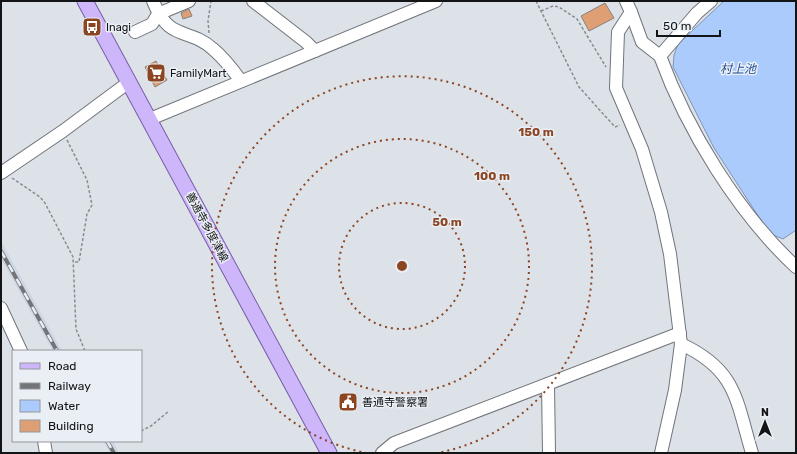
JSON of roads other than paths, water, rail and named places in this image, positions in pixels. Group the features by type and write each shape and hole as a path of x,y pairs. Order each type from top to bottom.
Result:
{"main road":[{"name":"善通寺多度津線","path":"85,1 150,119 328,453"}],"street":[{"path":"153,1 158,14 164,22 172,29 211,47 241,81"},
{"path":"136,32 152,24 158,14 190,1"},
{"path":"253,1 306,42 315,51"},
{"path":"150,119 436,1"},
{"path":"660,56 697,13 711,1"},
{"path":"628,7 642,42 660,56 672,87 701,141 729,186 775,248 796,267"},
{"path":"628,7 618,32 616,88 642,149 661,212 670,254 681,338 675,390 661,453"},
{"path":"3,172 63,131 129,82"},
{"path":"1,308 21,350"},
{"path":"382,453 394,443 548,384 681,338"},
{"path":"681,338 718,366 727,379 737,399 752,453"},
{"path":"548,384 549,453"},
{"path":"44,442 46,453"}],"water":[{"name":"村上池","path":"724,1 796,1 796,230 783,239 773,235 764,225 714,148 673,67 674,55 678,44"}],"railway":[{"path":"1,251 56,350"},
{"path":"108,442 114,453"}],"place":[{"name":"Inagi","path":"92,27"},
{"name":"FamilyMart","path":"156,73"},
{"name":"善通寺警察署","path":"348,402"}]}
